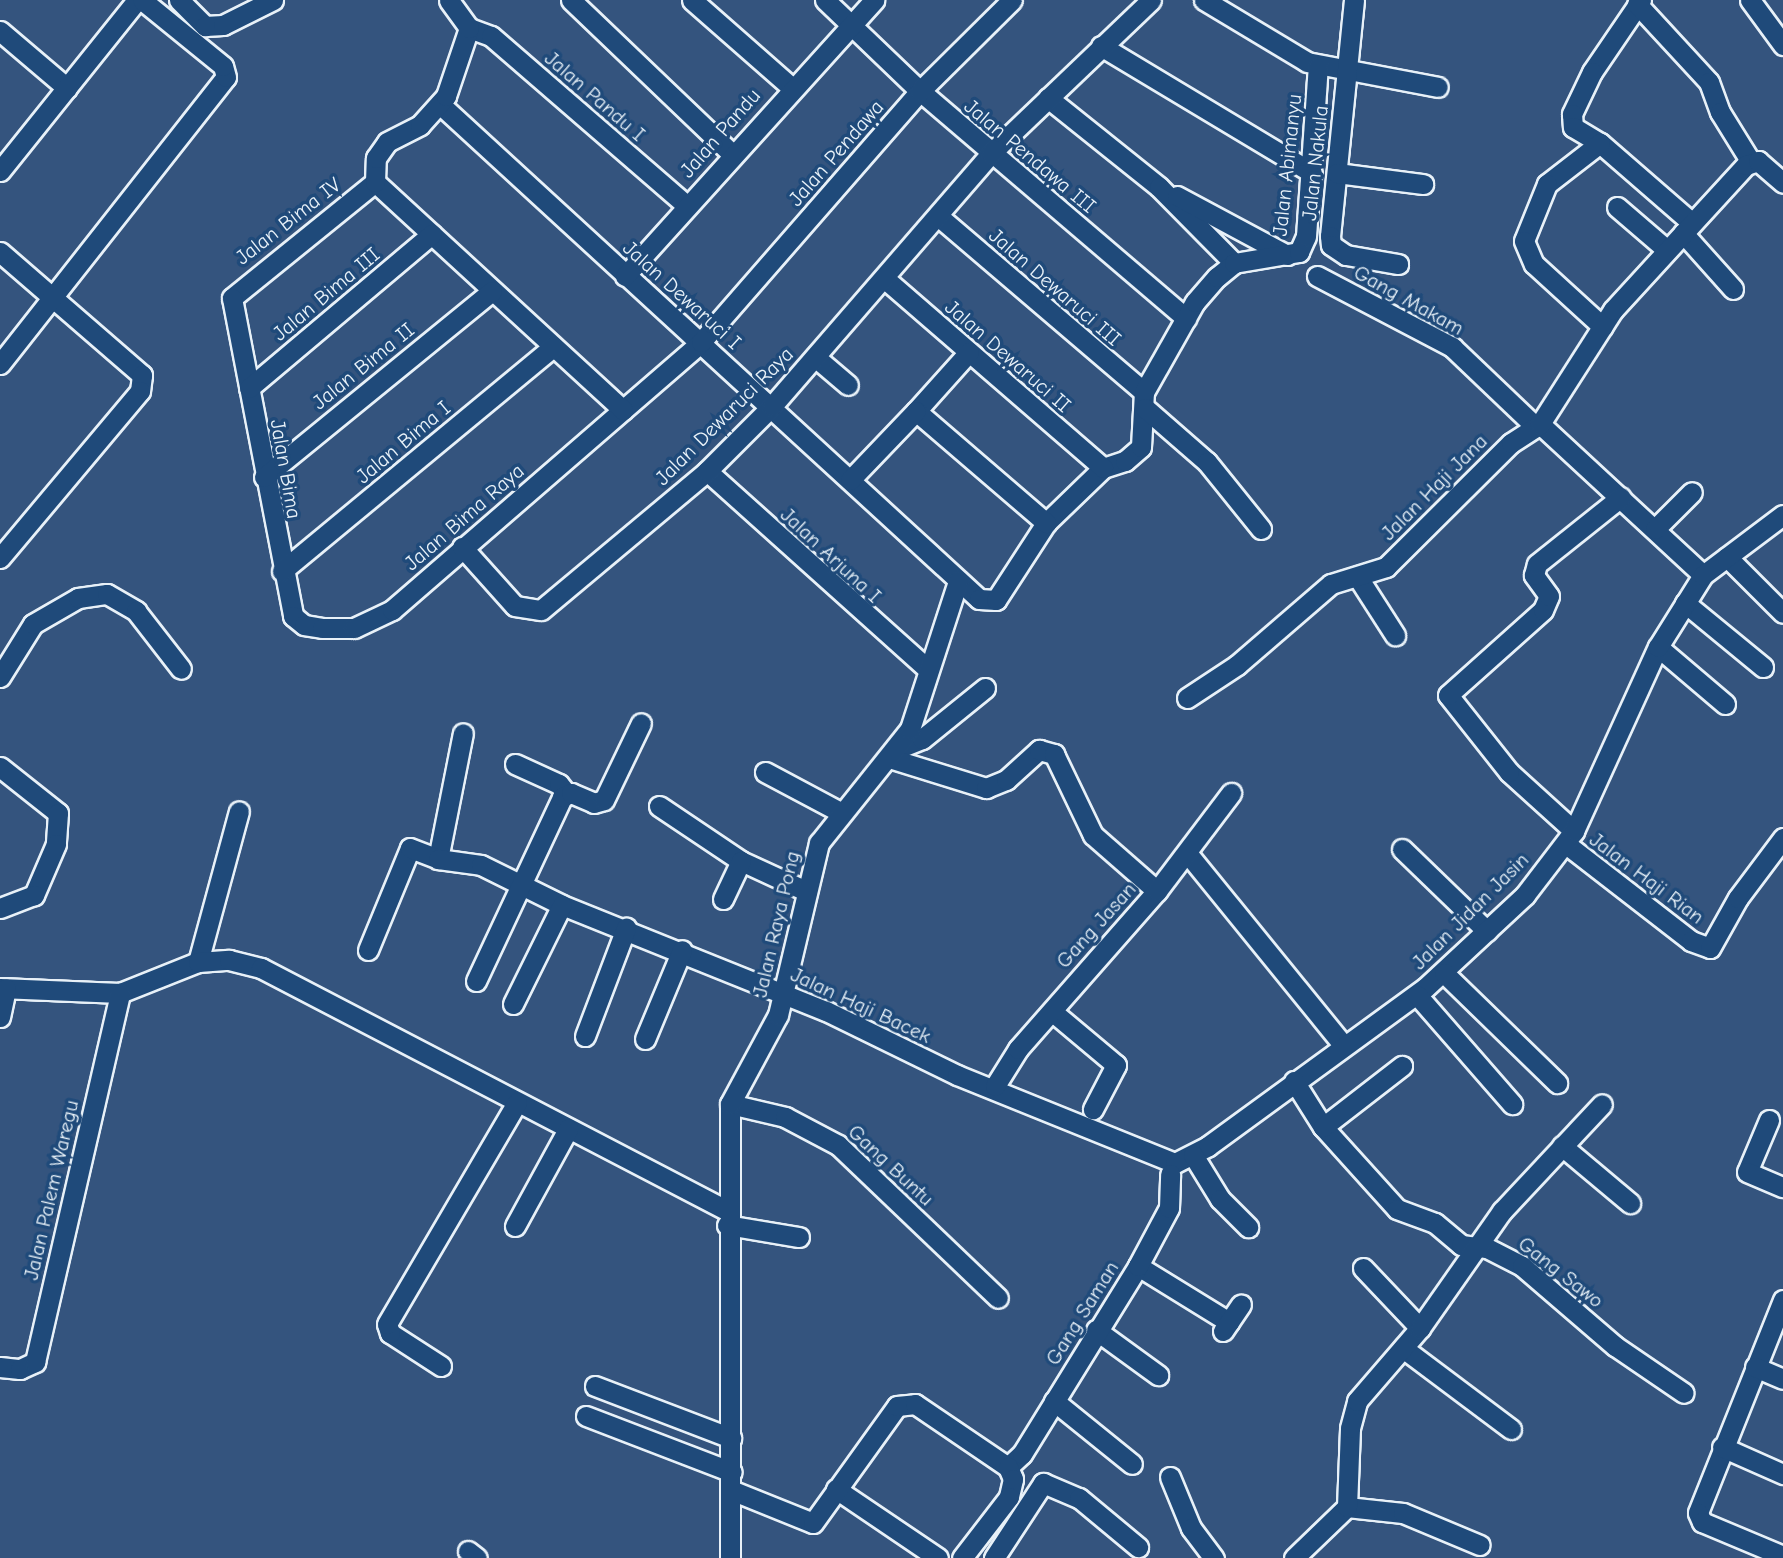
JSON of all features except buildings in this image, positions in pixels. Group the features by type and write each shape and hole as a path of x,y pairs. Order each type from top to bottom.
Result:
{"street":[{"path":"0,171 139,0 223,66 226,77 55,299 0,365"},
{"path":"179,0 205,26 223,25 273,0"},
{"path":"449,0 469,28 442,106 420,125 387,142 376,158 375,182 622,410"},
{"path":"571,0 733,154"},
{"path":"692,0 791,87"},
{"name":"Jalan Pendawa III","path":"825,0 920,91 990,153 1186,318"},
{"name":"Jalan Pandu","path":"625,275 791,87 874,0"},
{"name":"Jalan Pendawa","path":"701,342 920,91 1013,0"},
{"path":"990,153 1151,0"},
{"path":"1204,0 1333,68 1438,87"},
{"path":"1333,68 1354,0"},
{"path":"1750,0 1783,45"},
{"path":"1733,289 1688,228 1600,143 1573,127 1572,114 1608,44 1639,2 1709,82 1720,112 1751,162 1766,166 1783,183"},
{"name":"Jalan Pandu I","path":"469,28 491,36 687,206"},
{"path":"0,31 67,88"},
{"path":"1101,46 1312,173"},
{"name":"Jalan Nakula","path":"1333,68 1336,173 1330,236 1332,245 1346,255 1398,264"},
{"name":"Jalan Abimanyu","path":"1234,262 1299,252 1306,236 1312,173 1333,68"},
{"path":"916,411 1046,523 1103,468 1125,461 1141,447 1144,400 1186,318 1234,262 1159,187 1048,97"},
{"name":"Jalan Dewaruci I","path":"442,106 772,406 958,581 987,601 996,600 1046,523"},
{"path":"1600,143 1540,194 1524,241 1526,254 1603,327"},
{"name":"Jalan Dewaruci Raya","path":"462,547 515,606 541,610 707,471 772,406 990,153"},
{"path":"1538,425 1603,327 1667,250 1751,162"},
{"path":"1336,173 1423,184"},
{"name":"Jalan Bima IV","path":"232,298 375,182"},
{"path":"1159,187 1287,255"},
{"path":"1617,207 1667,250"},
{"name":"Jalan Dewaruci III","path":"938,216 1144,400 1207,462 1261,529"},
{"name":"Jalan Bima III","path":"249,388 432,234"},
{"path":"0,252 135,365 142,375 140,391 0,558"},
{"name":"Gang Makam","path":"1317,276 1452,347 1621,497 1703,575"},
{"name":"Jalan Dewaruci II","path":"884,278 1103,468"},
{"name":"Jalan Bima II","path":"264,477 492,291"},
{"name":"Jalan Bima","path":"232,298 282,571 293,616 304,625 322,628"},
{"name":"Jalan Bima Raya","path":"322,628 374,623 701,342"},
{"name":"Jalan Bima I","path":"282,571 553,346"},
{"path":"850,480 969,352"},
{"path":"815,357 848,385"},
{"name":"Jalan Haji Jana","path":"1187,698 1237,665 1331,584 1359,579 1386,567 1511,443 1538,425"},
{"name":"Jalan Arjuna I","path":"707,471 928,669"},
{"path":"1655,529 1692,492"},
{"name":"Jalan Haji Rian","path":"1621,497 1537,564 1534,575 1548,603 1448,695 1509,772 1570,838 1701,947 1710,948 1738,898 1783,838"},
{"name":"Jalan Jidan Jasin","path":"1179,1164 1417,995 1444,973 1525,895 1570,838 1658,648 1703,575 1783,515"},
{"path":"1727,556 1783,613"},
{"path":"1359,579 1395,635"},
{"name":"Jalan Raya Pong","path":"730,1558 734,1330 726,1217 730,1104 785,994 806,891 819,843 893,753 918,713 928,669 958,581"},
{"path":"0,677 33,624 78,598 107,594 136,611 181,669"},
{"path":"1685,603 1763,667"},
{"path":"1658,648 1725,704"},
{"path":"893,753 922,740 985,688"},
{"path":"515,764 559,784 566,793 594,803 604,800 641,723"},
{"path":"438,859 463,733"},
{"path":"893,753 986,788 1006,780 1039,750 1054,754 1093,835 1157,891"},
{"path":"0,767 58,813 56,844 34,895 0,908"},
{"path":"765,772 842,813"},
{"path":"475,981 566,793"},
{"name":"Gang Jasan","path":"995,1086 1018,1049 1054,1013 1188,854 1231,793"},
{"path":"659,806 741,861 806,891"},
{"path":"198,962 239,811"},
{"name":"Jalan Haji Bacek","path":"368,950 410,848 438,859 481,865 562,905 682,950 785,994 928,1062 995,1086 1179,1164"},
{"path":"1402,849 1487,931"},
{"path":"1188,854 1343,1045"},
{"path":"723,899 741,861"},
{"path":"513,1003 562,905"},
{"path":"585,1035 626,928"},
{"path":"645,1039 682,950"},
{"path":"0,1017 3,989 120,993 198,962 229,960 261,968 568,1129 726,1217 799,1237"},
{"path":"1444,973 1557,1083"},
{"name":"Jalan Palem Waregu","path":"0,1367 20,1369 34,1362 120,993"},
{"path":"1417,995 1512,1104"},
{"path":"1054,1013 1116,1065 1093,1109"},
{"path":"1323,1127 1402,1066"},
{"name":"Gang Sawo","path":"1294,1081 1323,1127 1396,1209 1431,1221 1455,1241 1487,1248 1522,1266 1636,1363 1685,1393"},
{"path":"441,1366 390,1333 387,1324 517,1102"},
{"name":"Gang Buntu","path":"730,1104 785,1117 838,1145 999,1298"},
{"path":"1294,1558 1347,1507 1353,1411 1420,1328 1475,1247 1602,1104"},
{"path":"1769,1120 1747,1172 1783,1187"},
{"path":"515,1226 568,1129"},
{"path":"1562,1146 1630,1203"},
{"path":"1179,1164 1248,1227"},
{"name":"Gang Saman","path":"1007,1467 1022,1454 1096,1330 1138,1266 1169,1208 1179,1164"},
{"path":"1138,1266 1226,1327 1241,1304"},
{"path":"1363,1268 1420,1328"},
{"path":"1783,1300 1722,1447 1698,1518 1783,1556"},
{"path":"1096,1330 1158,1375"},
{"path":"1403,1348 1511,1429"},
{"path":"1755,1367 1783,1378"},
{"path":"595,1386 731,1438"},
{"path":"586,1416 731,1481 813,1524 836,1489 905,1401 1007,1467 1013,1489 962,1558"},
{"path":"1054,1401 1132,1464"},
{"path":"1722,1447 1783,1474"},
{"path":"1170,1477 1191,1528 1214,1558"},
{"path":"994,1558 1043,1483 1065,1491 1138,1547"},
{"path":"836,1489 938,1558"},
{"path":"1347,1507 1403,1513 1479,1545"}]}
